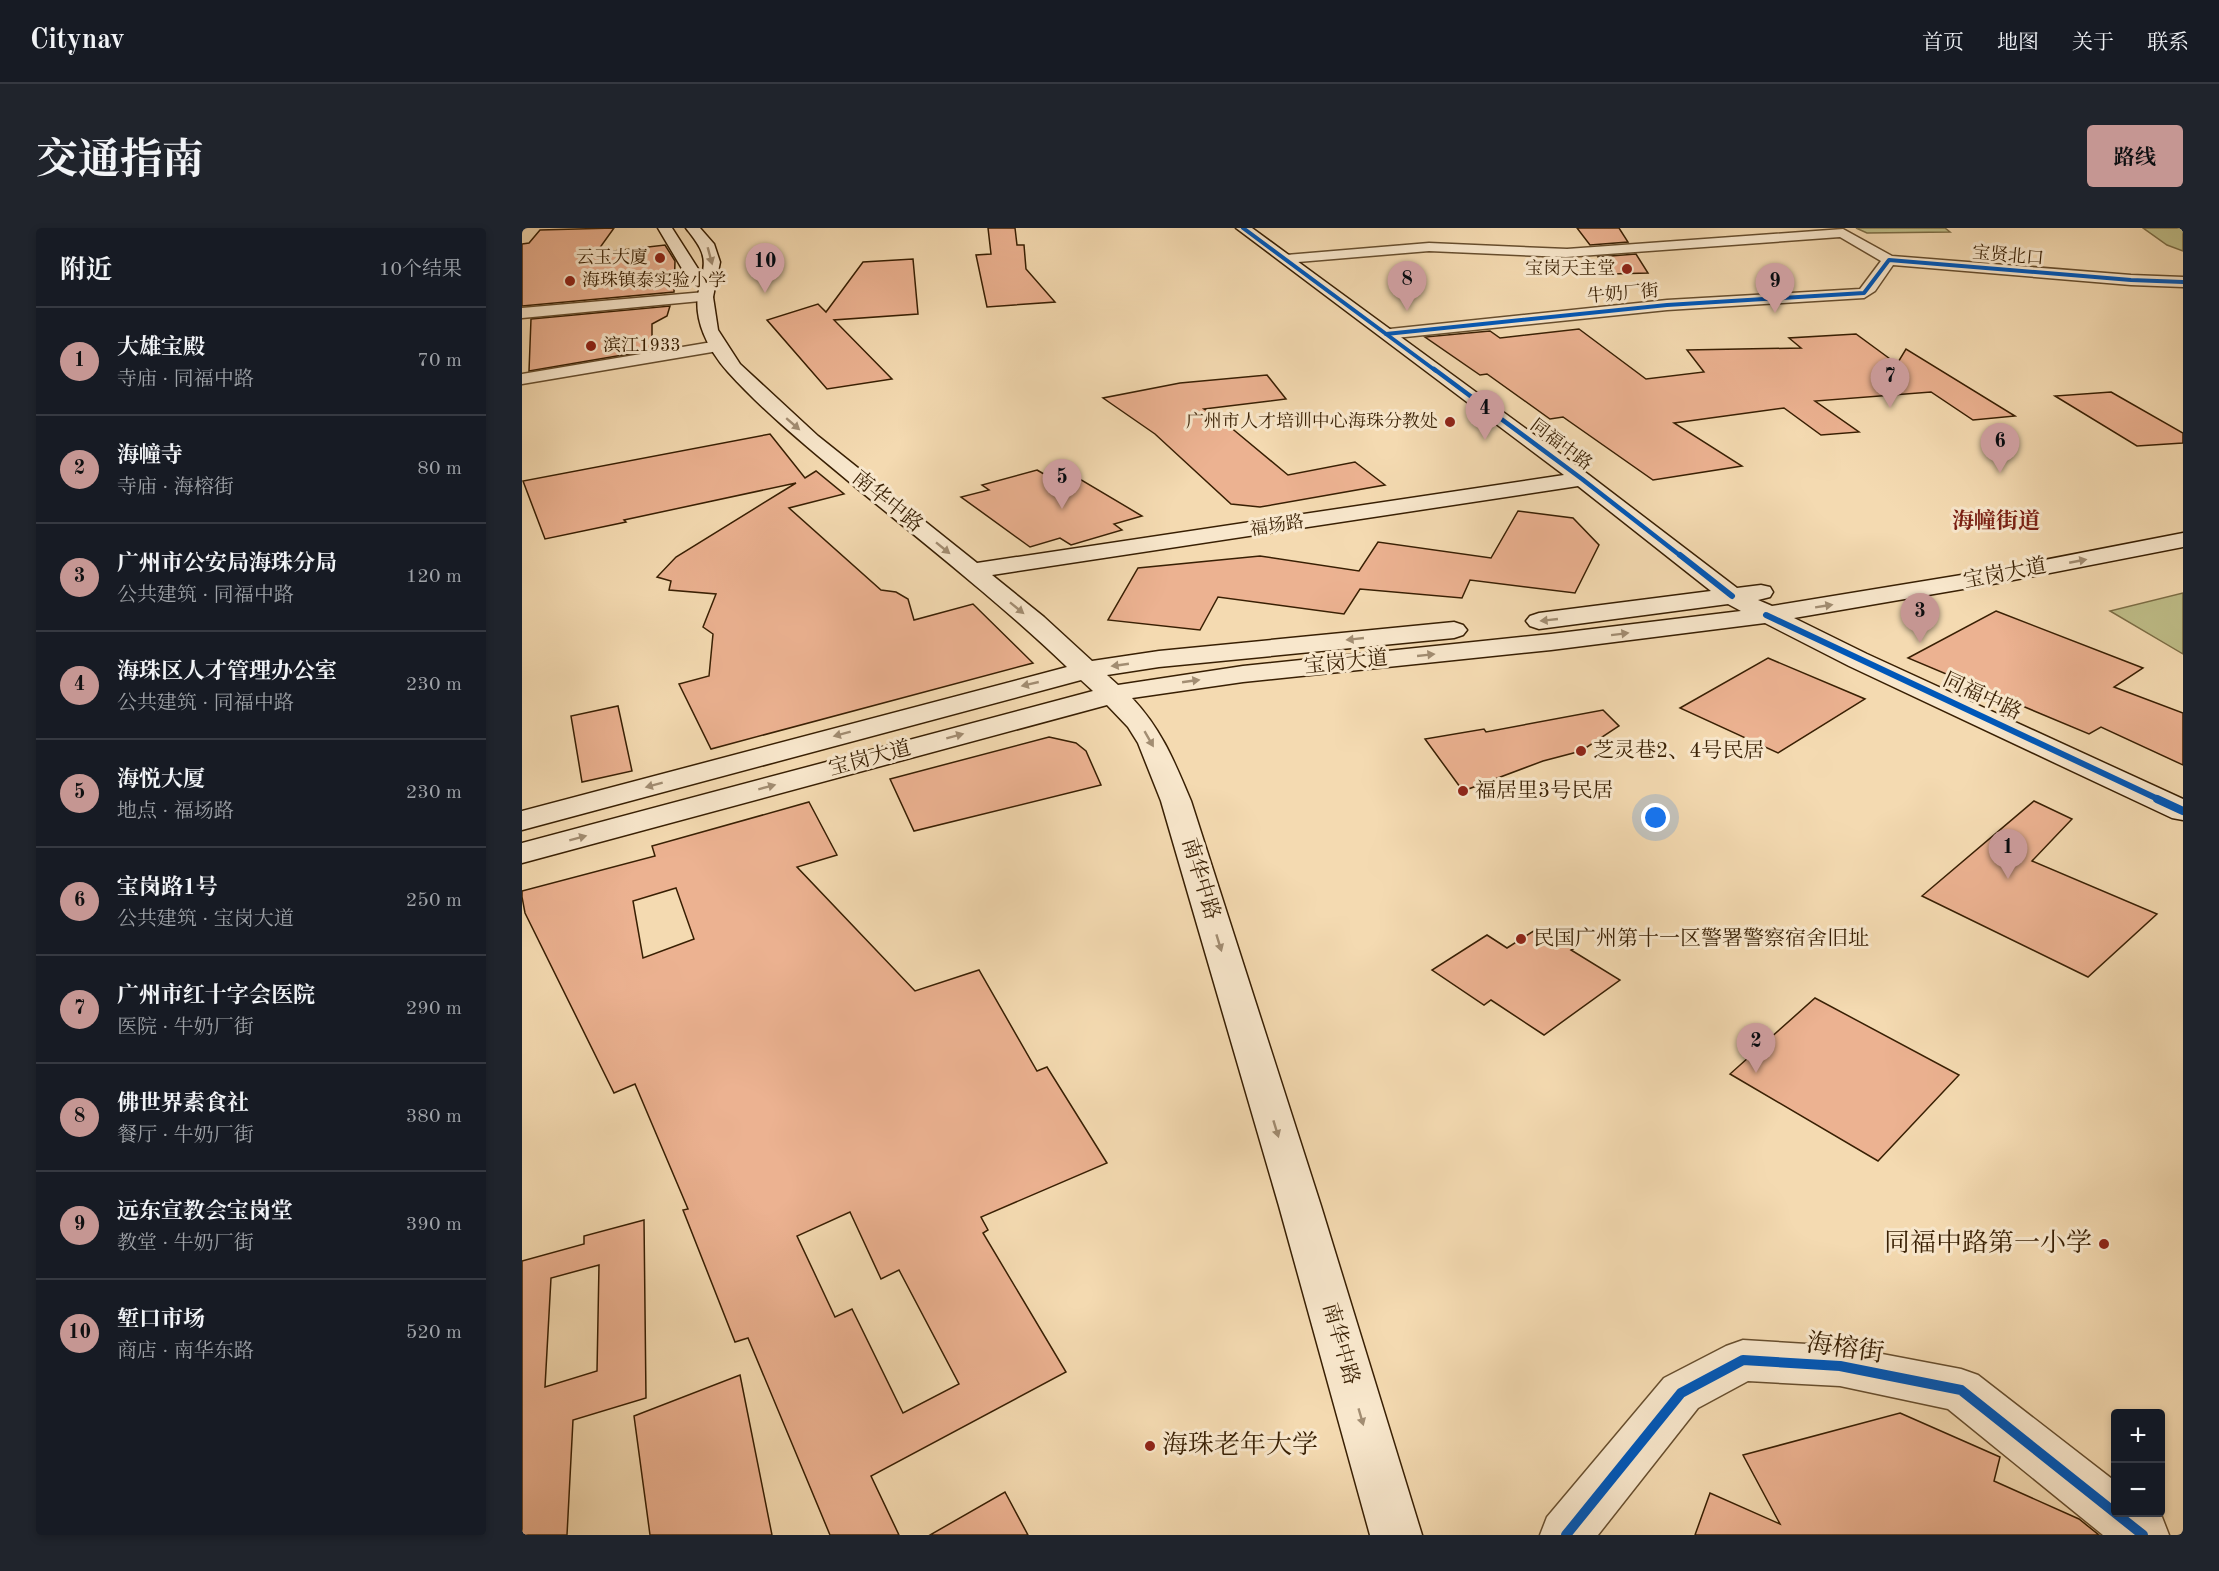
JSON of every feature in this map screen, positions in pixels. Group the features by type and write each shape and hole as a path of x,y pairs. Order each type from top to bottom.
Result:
{"main road":[{"path":"665,228 705,293"},
{"name":"同福中路","path":"1243,228 1582,479 1732,597 2183,810"},
{"path":"1285,258 1429,247 1566,253 1839,231 1889,260"},
{"path":"522,379 718,346 710,330 701,267 690,235"},
{"name":"宝贤北口","path":"1889,260 2131,280 2183,282"},
{"name":"牛奶厂街","path":"1386,334 1667,305 1863,292 1870,288 1889,260"},
{"path":"522,313 705,293"},
{"name":"南华中路","path":"718,346 750,384 811,440 1035,622 1100,682 1140,723 1152,743 1172,787 1300,1206 1396,1535"},
{"name":"福场路","path":"972,571 1582,479"},
{"name":"宝岗大道","path":"1825,583 1924,568 2183,521"},
{"name":"宝岗大道","path":"522,821 986,695 1100,682 1243,674 1562,641 1766,615 1986,578 2183,540"},
{"name":"宝岗大道","path":"522,853 1100,682 1159,659 1523,622 1732,597 1787,588"},
{"name":"海榕街","path":"1566,1535 1681,1393 1743,1360 1840,1366 1961,1390 2143,1535"}],"shaded area":[{"path":"1856,228 1945,228 1950,232 1867,233"},
{"path":"2143,228 2183,228 2183,251 2167,245"},
{"path":"2183,593 2183,654 2110,611"}],"building":[{"path":"614,228 596,253 665,245 675,261 674,292 522,306 522,244 529,243 540,230"},
{"path":"988,228 1015,228 1017,245 1024,245 1026,269 1055,302 987,307 976,255 991,254"},
{"path":"1577,228 1619,228 1628,242 1590,245"},
{"path":"1636,254 1648,273 1611,274 1598,257"},
{"path":"913,259 918,314 834,320 892,379 827,389 767,320 818,304 826,312 863,262"},
{"name":"滨江1933","path":"670,306 667,316 652,324 652,350 529,371 531,319"},
{"path":"1579,329 1646,379 1704,372 1687,350 1801,348 1789,338 1856,334 1897,364 1906,349 2015,416 1973,420 1931,392 1815,401 1859,432 1821,435 1784,408 1674,423 1742,466 1653,480 1563,417 1550,419 1487,374 1480,375 1425,337 1490,331 1500,338"},
{"path":"1267,375 1286,399 1204,409 1223,421 1288,475 1355,462 1385,485 1260,507 1231,504 1155,434 1103,398 1180,383"},
{"path":"2111,392 2183,433 2183,443 2137,446 2055,396"},
{"path":"770,434 805,478 816,471 844,494 789,508 881,590 896,592 908,599 914,620 973,604 1033,663 711,749 679,684 709,676 713,634 703,627 716,594 669,590 671,581 657,577 676,557 796,483 545,539 523,481"},
{"path":"1037,470 1049,477 1068,472 1142,516 1114,524 1122,530 1071,545 1060,538 1030,547 961,497 989,490 982,485"},
{"path":"1518,511 1573,518 1599,545 1575,593 1470,580 1462,598 1360,589 1344,614 1218,597 1200,630 1108,620 1138,568 1260,556 1359,571 1378,542 1491,558"},
{"path":"1996,611 2143,668 2114,687 2183,713 2183,765 2101,727 2089,734 1908,658"},
{"path":"1768,658 1865,699 1778,753 1680,708"},
{"path":"618,706 632,771 582,782 571,716"},
{"path":"1603,710 1619,726 1581,751 1543,761 1463,791 1425,739 1484,729 1486,732"},
{"path":"1049,737 1076,743 1086,751 1101,785 914,831 890,779"},
{"path":"2034,801 2072,819 2032,861 2157,914 2088,977 1922,896"},
{"path":"809,802 837,855 797,867 915,991 979,970 1037,1071 1047,1067 1107,1163 981,1217 988,1230 983,1233 1066,1372 871,1476 899,1535 830,1535 748,1338 735,1342 683,1210 688,1209 635,1084 614,1093 525,913 522,891 655,856 652,846","holes":["676,888 694,939 643,958 633,901","850,1212 881,1279 899,1270 959,1384 903,1413 852,1309 835,1317 797,1236"]},
{"path":"1540,927 1575,948 1571,950 1620,980 1544,1035 1491,1000 1484,1005 1432,970 1487,935 1507,948"},
{"path":"1815,998 1959,1075 1878,1161 1730,1074"},
{"path":"644,1220 646,1398 573,1420 567,1535 522,1535 522,1261 584,1244 584,1236","holes":["599,1265 597,1371 545,1387 551,1278"]},
{"path":"740,1375 772,1535 650,1535 634,1416"},
{"path":"1900,1413 2000,1457 1994,1481 2079,1519 2099,1535 1695,1535 1710,1493 1780,1524 1743,1455"},
{"path":"1005,1492 1028,1535 930,1535"}],"cycle path":[{"path":"1243,228 1582,479 1732,596"},
{"path":"1386,334 1667,305 1864,293 1889,260 2131,280 2183,282"},
{"path":"1766,615 2183,811"},
{"path":"1566,1535 1681,1393 1743,1360 1840,1366 1961,1390 2143,1535"}],"place":[{"name":"云玉大廈","path":"660,258"},
{"name":"宝岗天主堂","path":"1627,269"},
{"name":"海珠镇泰实验小学","path":"570,281"},
{"name":"堑口市场","path":"765,293"},
{"name":"佛世界素食社","path":"1407,311"},
{"name":"远东宣教会宝岗堂","path":"1775,313"},
{"name":"滨江1933","path":"591,346"},
{"name":"广州市红十字会医院","path":"1890,408"},
{"name":"广州市人才培训中心海珠分教处","path":"1450,422"},
{"name":"海珠区人才管理办公室","path":"1485,440"},
{"name":"宝岗路1号","path":"2000,473"},
{"name":"海悦大厦","path":"1062,509"},
{"name":"广州市公安局海珠分局","path":"1920,643"},
{"name":"芝灵巷2、4号民居","path":"1581,751"},
{"name":"福居里3号民居","path":"1463,791"},
{"name":"大雄宝殿","path":"2008,879"},
{"name":"民国广州第十一区警署警察宿舍旧址","path":"1521,939"},
{"name":"海幢寺","path":"1756,1073"},
{"name":"同福中路第一小学","path":"2104,1244"},
{"name":"海珠老年大学","path":"1150,1446"}],"district":[{"name":"海幢街道","path":"1996,522"}]}
